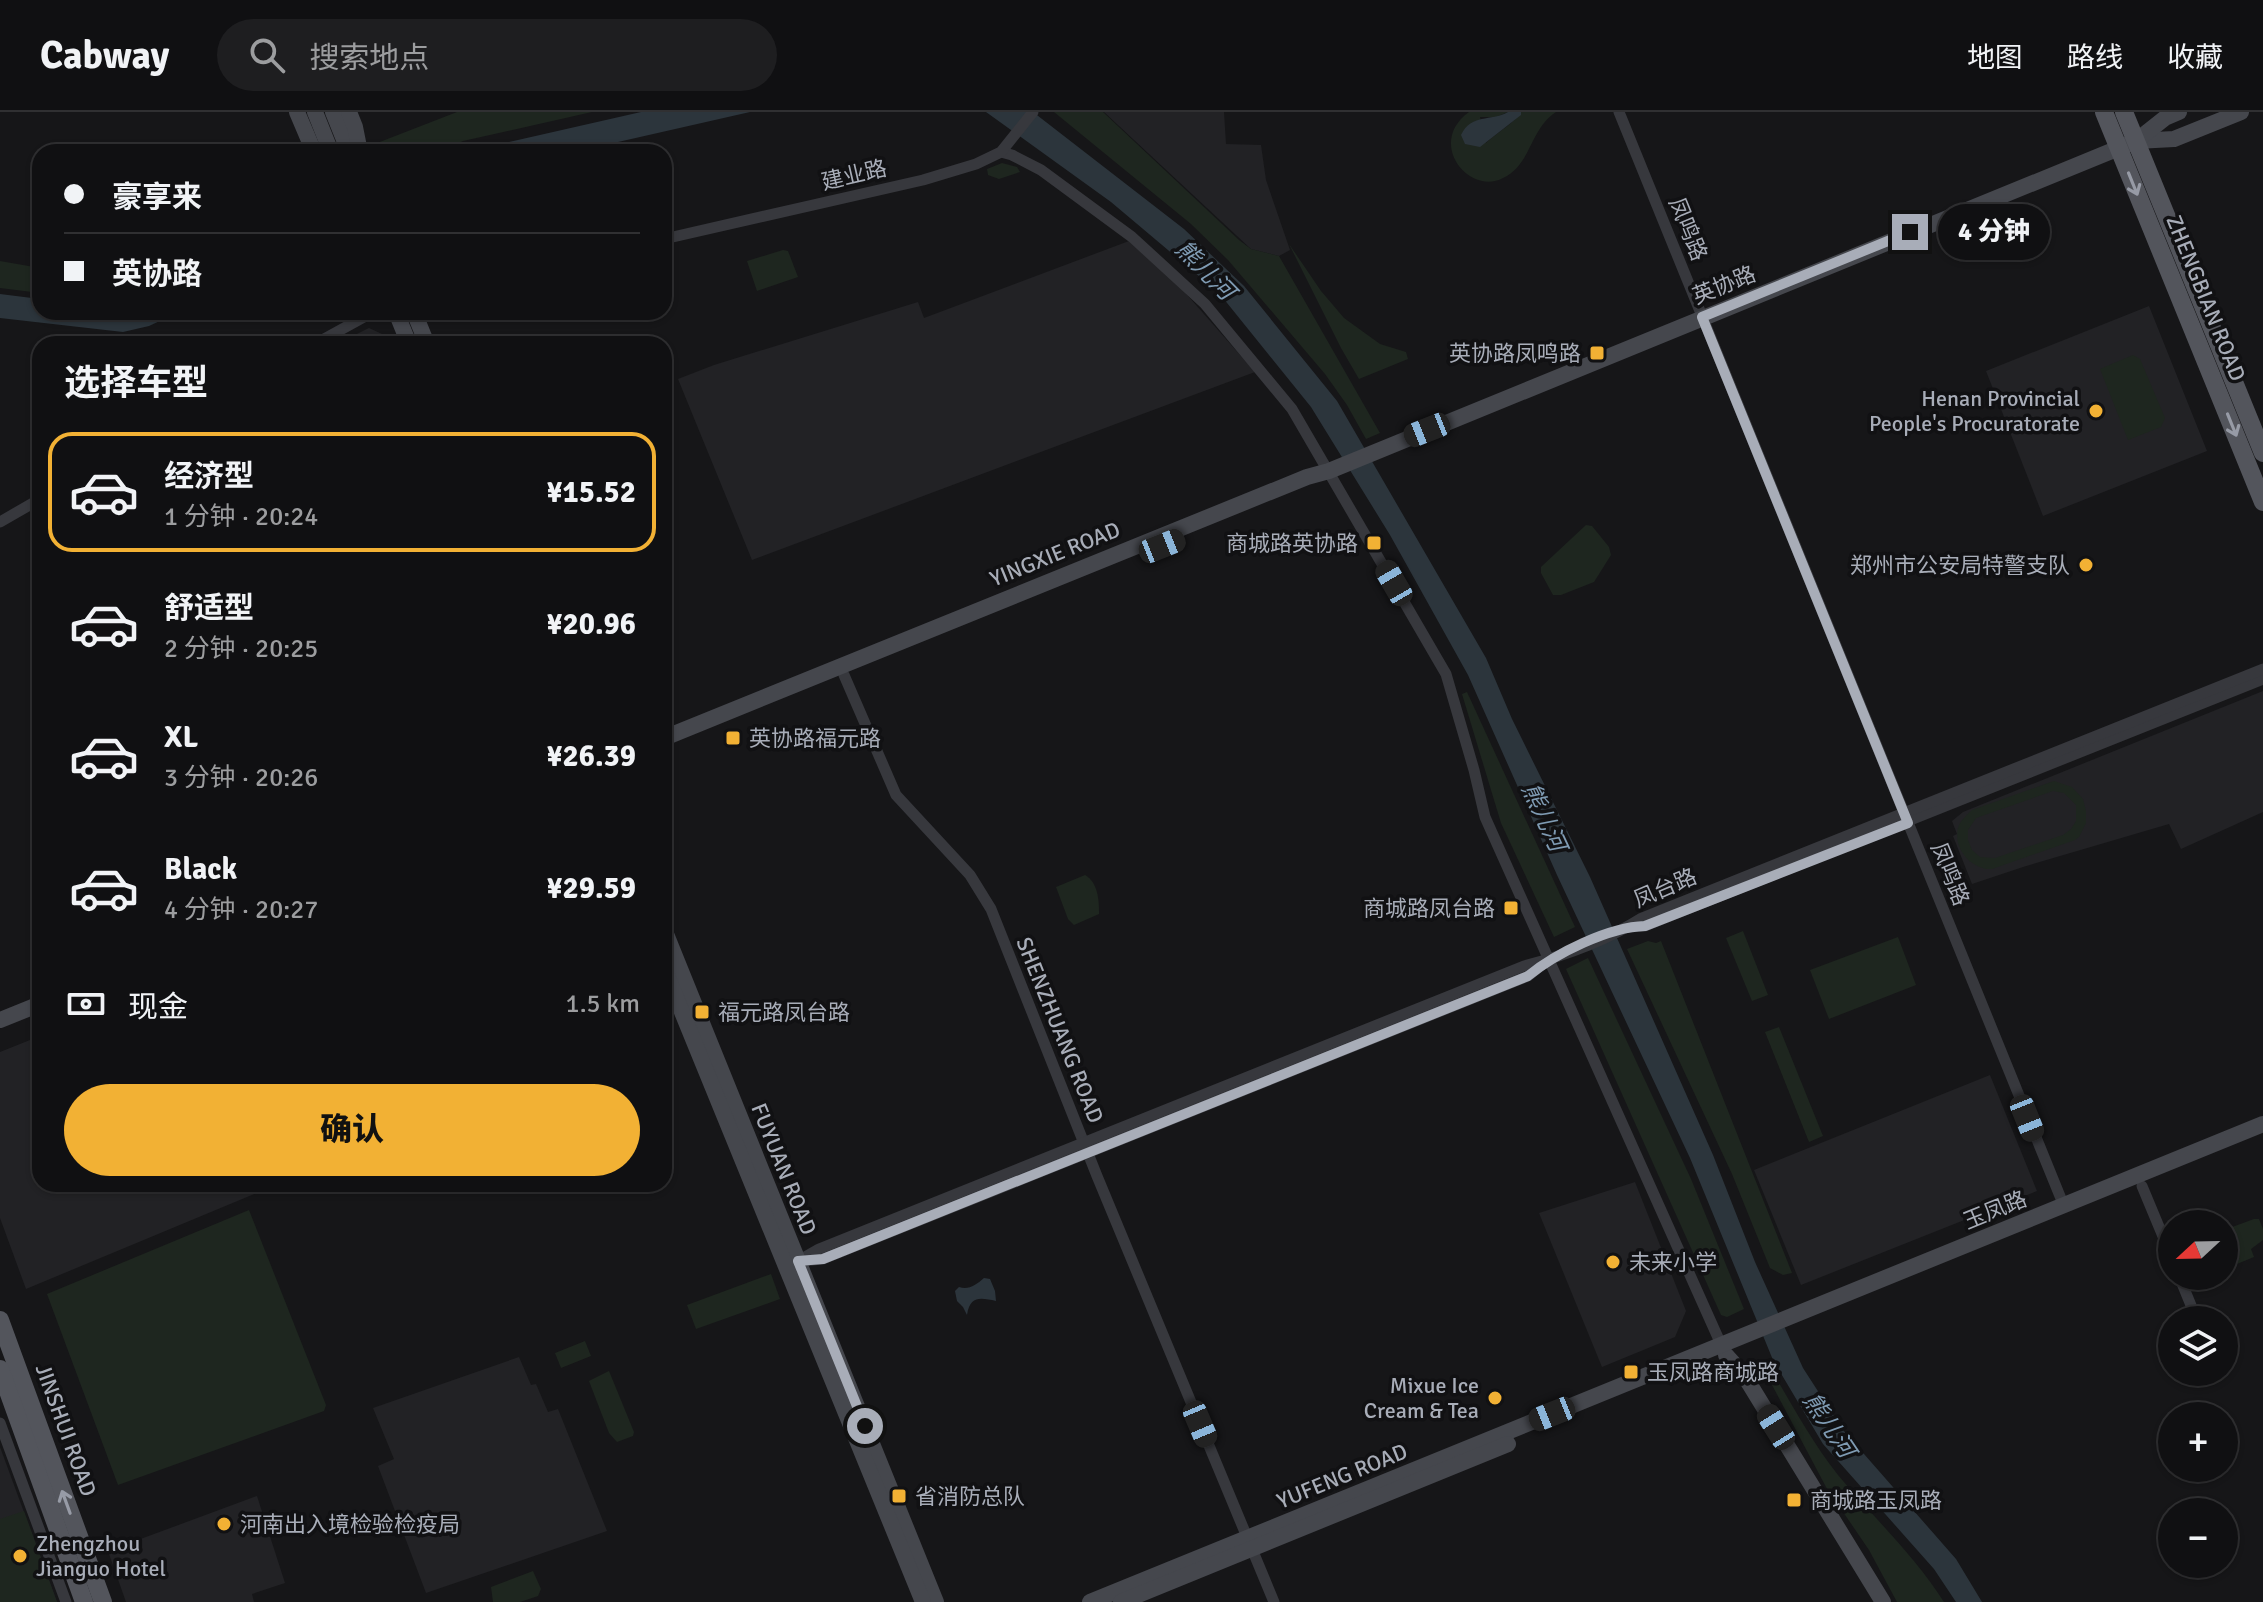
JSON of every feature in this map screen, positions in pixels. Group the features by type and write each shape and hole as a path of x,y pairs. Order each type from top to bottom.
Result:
{"main road":[{"name":"ZHENGBIAN ROAD","path":"2104,112 2127,145 2263,453"},
{"name":"ZHENGBIAN ROAD","path":"2124,112 2127,145 2263,502"},
{"name":"JINSHUI ROAD","path":"0,1320 103,1602"},
{"name":"JINSHUI ROAD","path":"0,1369 84,1602"}],"street":[{"path":"297,112 311,144"},
{"path":"315,112 328,144"},
{"path":"333,112 346,144"},
{"path":"349,112 358,144"},
{"name":"建业路","path":"672,237 942,175 989,159 1001,152 1033,112"},
{"name":"凤鸣路","path":"1619,112 2064,1206"},
{"path":"2127,145 2165,118 2179,112"},
{"path":"2127,145 2174,139 2241,112"},
{"name":"英协路","path":"1333,469 2127,145"},
{"path":"1001,152 1041,170 1090,205 1132,237 1197,296 1292,409 1333,469 1446,674 1474,770 1479,803 1736,1380 1872,1602"},
{"path":"330,336 358,320"},
{"name":"YINGXIE ROAD","path":"672,746 1311,486 1333,469"},
{"name":"YINGXIE ROAD","path":"672,735 1062,575 1333,469"},
{"path":"0,522 32,504"},
{"name":"凤台路","path":"798,1261 823,1259 1086,1148 1528,976 1548,960 1628,927 1645,926 2263,669"},
{"name":"SHENZHUANG ROAD","path":"844,675 896,795 970,875 991,909 1086,1148 1274,1602"},
{"name":"凤台路","path":"1906,818 2263,679"},
{"name":"FUYUAN ROAD","path":"672,949 936,1602"},
{"name":"FUYUAN ROAD","path":"672,988 923,1602"},
{"path":"0,1009 32,996"},
{"path":"0,1020 32,1007"},
{"name":"玉凤路","path":"1747,1341 2263,1124"},
{"name":"玉凤路","path":"1798,1320 2263,1136"},
{"path":"2142,1186 2158,1224"},
{"name":"YUFENG ROAD","path":"1090,1602 1249,1543 1747,1341"},
{"path":"1724,1350 1744,1375 1883,1602"},
{"path":"0,1423 66,1602"},
{"name":"YUFENG ROAD","path":"1121,1602 1249,1543"}],"shaded area":[{"path":"457,112 592,112 456,144 375,144"},
{"path":"1054,112 1103,112 1239,240 1251,249 1279,256 1380,433 1366,439 1325,374 1228,260 1191,224"},
{"path":"1104,112 1224,112 1226,144 1261,145 1266,180 1290,250 1279,256 1251,249"},
{"path":"1469,112 1508,112 1496,117 1480,117 1486,143 1521,112 1556,112 1540,128 1520,164 1503,178 1490,182 1477,180 1466,173 1452,151 1451,138 1457,124"},
{"path":"1002,163 1017,167 1020,172 999,179 988,175 987,169"},
{"path":"1129,241 1181,288 1255,372 752,560 678,379 918,302 924,318"},
{"path":"1289,244 1344,318 1380,344 1406,352 1408,359 1359,379"},
{"path":"788,251 798,277 757,291 747,261"},
{"path":"0,261 32,267 32,292 0,288"},
{"name":"Henan Provincial People's Procuratorate","path":"2149,306 2207,451 2043,516 1986,371"},
{"path":"369,328 383,336 353,336"},
{"path":"2133,355 2140,359 2165,418 2161,427 2128,440 2100,369"},
{"path":"1586,525 1592,526 1609,547 1611,555 1594,582 1561,595 1553,595 1541,567"},
{"path":"2263,691 2263,812 2181,849 2169,824 1972,884 1953,836 1957,834 1952,821 1963,812"},
{"path":"1467,692 1575,927 1554,937 1501,823 1462,694"},
{"path":"2054,781 2072,787 2083,799 2086,823 2075,840 1992,869 1977,866 1960,849 1959,825 1972,810","holes":["2053,791 2064,793 2076,805 2076,821 2063,835 1995,858 1980,857 1972,850 1968,830 1976,818"]},
{"path":"1085,875 1095,887 1099,914 1074,925 1068,919 1056,887"},
{"path":"1743,931 1768,995 1752,1001 1726,938"},
{"path":"1898,937 1916,985 1829,1019 1810,970"},
{"path":"1648,941 1661,941 1792,1273 1783,1275 1770,1268 1732,1174 1627,949"},
{"path":"1588,958 1691,1179 1744,1309 1727,1317 1721,1315 1566,969"},
{"path":"1779,1027 1823,1136 1809,1142 1765,1032"},
{"path":"32,1039 32,1192 259,1192 26,1289 0,1218 0,1052"},
{"path":"1990,1075 2037,1191 1801,1285 1754,1170"},
{"name":"未来小学","path":"1635,1182 1686,1311 1675,1337 1602,1367 1539,1213"},
{"path":"249,1210 326,1405 324,1411 118,1485 47,1294"},
{"path":"2259,1219 2263,1240 2251,1249 2254,1257 2238,1264 2238,1225"},
{"path":"771,1274 780,1299 696,1329 687,1305"},
{"path":"585,1341 591,1356 561,1368 555,1353"},
{"path":"519,1357 531,1385 536,1384 548,1412 558,1409 607,1531 426,1593 378,1466 394,1459 373,1408"},
{"path":"1769,1366 1828,1462 1907,1552 1944,1602 1897,1602 1869,1550 1826,1487 1763,1368"},
{"path":"609,1371 634,1432 633,1436 617,1442 609,1433 589,1381"},
{"name":"Zhengzhou Jianguo Hotel","path":"0,1447 57,1602 0,1602"},
{"name":"河南出入境检验检疫局","path":"257,1496 285,1583 252,1594 254,1602 126,1602 108,1551"},
{"name":"Zhengzhou Jianguo Hotel","path":"24,1511 57,1602 0,1602 0,1519"},
{"path":"533,1571 541,1589 538,1596 520,1602 493,1602 491,1587"}],"water":[{"path":"641,112 750,112 609,144 500,144"},
{"name":"熊儿河","path":"986,112 1033,112 1184,229 1244,286 1337,401 1486,658 1512,719 1590,877 1803,1368 1843,1430 1956,1559 1982,1602 1956,1602 1934,1569 1823,1444 1773,1360 1690,1158 1557,875 1468,675 1390,535 1311,407 1219,293 1111,202"},
{"path":"1508,112 1521,112 1521,115 1480,147 1465,144 1461,135 1470,124"},
{"path":"0,294 32,298 32,320 162,320 123,332 0,318"},
{"path":"984,1278 990,1279 996,1301 974,1301 967,1315 957,1301 955,1291"}],"place":[{"name":"英协路凤鸣路","path":"1597,353"},
{"name":"Henan Provincial People's Procuratorate","path":"2096,411"},
{"name":"商城路英协路","path":"1374,543"},
{"name":"郑州市公安局特警支队","path":"2086,565"},
{"name":"英协路福元路","path":"733,738"},
{"name":"商城路凤台路","path":"1511,908"},
{"name":"福元路凤台路","path":"702,1012"},
{"name":"未来小学","path":"1613,1262"},
{"name":"玉凤路商城路","path":"1631,1372"},
{"name":"Mixue Ice Cream & Tea","path":"1495,1398"},
{"name":"省消防总队","path":"899,1496"},
{"name":"商城路玉凤路","path":"1794,1500"},
{"name":"河南出入境检验检疫局","path":"224,1524"},
{"name":"Zhengzhou Jianguo Hotel","path":"20,1556"}],"route":[{"path":"865,1426 798,1261 823,1259 1528,976 1548,960 1628,927 1645,926 1908,823 1702,317 1910,232"}]}
